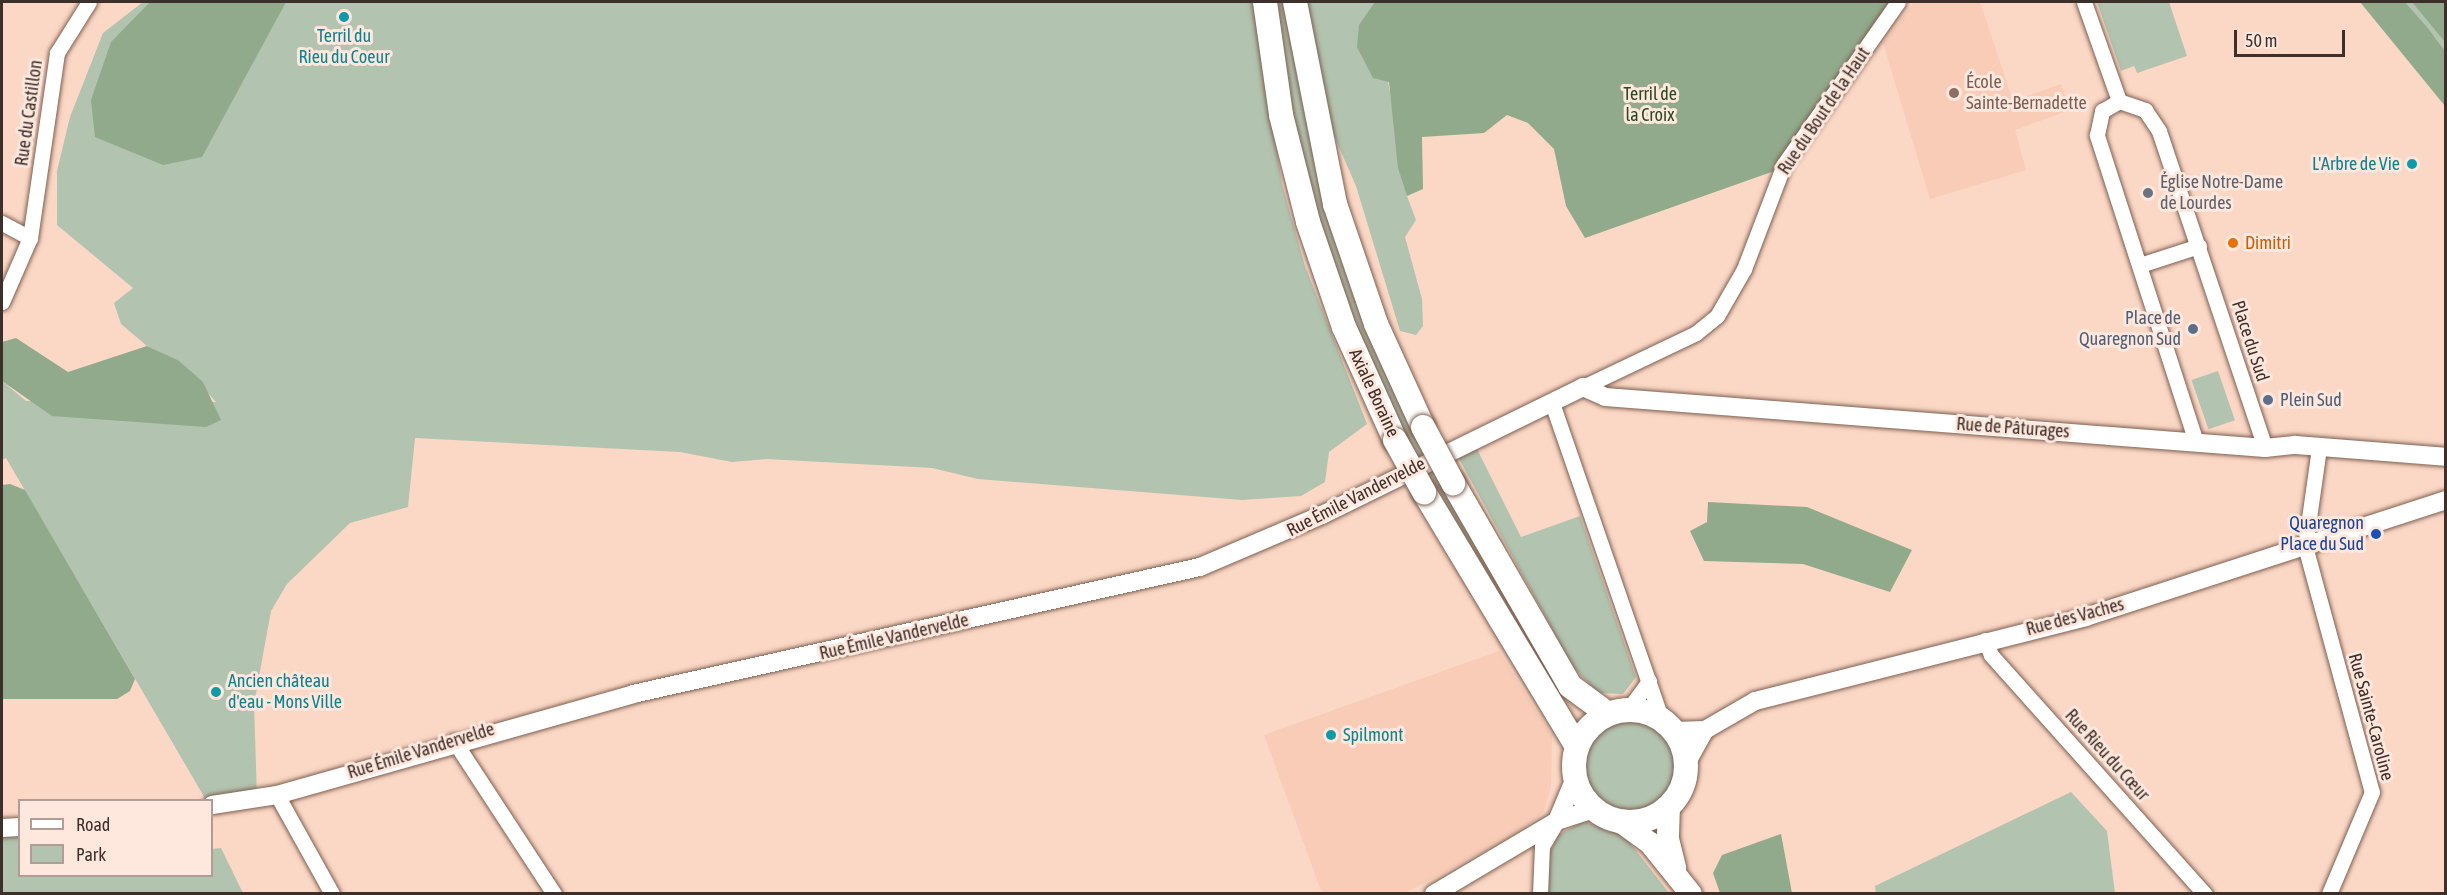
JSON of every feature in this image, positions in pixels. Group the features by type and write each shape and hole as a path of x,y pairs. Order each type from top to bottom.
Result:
{"highway":[{"name":"Axiale Boraine","path":"1265,2 1281,115 1308,222 1344,327 1395,440 1577,747"},
{"name":"Axiale Boraine","path":"1295,2 1335,204 1376,324 1423,426 1453,483 1570,686 1618,712 1668,725"},
{"path":"1618,712 1591,725 1577,747 1575,778 1593,809 1621,822 1647,820 1669,806 1683,785 1686,764 1668,725"}],"main road":[{"path":"1669,806 1675,869"},
{"path":"1621,822 1675,869 1691,894"}],"street":[{"name":"Rue du Castillon","path":"2,302 30,238 53,71 76,24 90,2"},
{"path":"76,24 101,2"},
{"name":"Rue du Bout de la Haut","path":"1552,403 1696,333 1717,316 1744,269 1784,164 1898,2"},
{"path":"2084,2 2119,101 2102,111 2097,135 2196,442"},
{"name":"Place du Sud","path":"2119,101 2136,104 2151,117 2199,246 2265,448"},
{"path":"2,223 30,238"},
{"path":"2140,266 2199,246"},
{"name":"Rue de Pâturages","path":"1583,387 1605,397 2265,448 2319,448 2445,457"},
{"path":"1552,403 1649,681 1668,725 1705,730 1686,764"},
{"name":"Rue Émile Vandervelde","path":"213,805 277,795 454,741 633,694 1200,567 1322,516 1552,403"},
{"path":"2305,546 2319,448"},
{"name":"Rue des Vaches","path":"1705,730 1755,701 1985,640 2086,617 2445,500"},
{"name":"Rue Sainte-Caroline","path":"2305,546 2372,792 2329,894"},
{"name":"Rue Rieu du Cœur","path":"1985,640 1991,655 2205,894"},
{"path":"1618,712 1649,681"},
{"path":"454,741 554,894"},
{"path":"1540,894 1542,846 1557,821 1575,778"},
{"path":"277,795 332,894"},
{"path":"1434,894 1557,821 1593,809"},
{"path":"2,828 18,827"}],"shaded area":[{"name":"École Sainte-Bernadette","path":"1914,2 1980,2 2013,101 2061,84 2070,110 2015,130 2026,170 1930,199 1883,43"},
{"path":"1499,651 1552,736 1551,787 1543,813 1512,837 1405,893 1322,893 1264,735"}],"green space":[{"name":"Terril du Rieu du Coeur","path":"143,2 1254,2 1282,184 1305,266 1367,424 1329,452 1325,482 1301,496 1242,500 978,479 932,468 767,459 732,462 680,452 415,438 408,507 350,523 287,584 271,611 254,704 257,798 205,799 6,458 2,460 2,381 26,401 216,402 178,360 147,346 121,324 114,303 133,288 57,225 57,171 70,117 103,33"},
{"path":"150,2 286,2 202,157 163,165 95,137 91,100 111,42"},
{"path":"1274,2 1288,2 1322,190 1556,682 1410,450 1333,277 1292,123"},
{"path":"1306,2 1375,2 1407,196 1416,220 1405,237 1422,299 1423,326 1416,335 1400,331 1356,186 1331,129"},
{"name":"Terril de la Croix","path":"1375,2 1905,2 1786,167 1585,238 1566,206 1554,149 1528,123 1507,115 1484,133 1422,137 1423,189 1407,196 1398,168 1389,82 1373,78 1357,47 1359,25"},
{"path":"2097,2 2169,2 2187,56 2137,73 2134,66 2121,71"},
{"path":"2360,2 2405,2 2428,28 2445,51 2445,106"},
{"path":"2405,2 2445,2 2445,51 2428,28"},
{"path":"2412,2 2445,2 2445,42"},
{"path":"16,338 68,372 147,346 178,360 203,382 221,420 206,427 52,416 2,381 2,342"},
{"path":"2218,371 2235,420 2208,429 2192,380"},
{"path":"1477,449 1521,537 1580,516 1636,677 1623,694 1598,693 1573,667 1458,457"},
{"path":"10,484 25,490 135,679 130,691 117,699 2,699 2,485"},
{"path":"1708,502 1807,507 1912,550 1890,592 1803,564 1704,561 1690,531 1707,522"},
{"path":"1630,719 1648,723 1663,733 1673,748 1677,766 1673,784 1663,799 1648,809 1630,813 1612,809 1597,799 1587,784 1583,766 1587,748 1597,733 1612,723"},
{"path":"2071,792 2107,831 2115,893 1876,894 1875,886"},
{"path":"1583,821 1623,834 1669,893 1547,894 1548,857 1558,835"},
{"path":"18,827 18,877 213,877 213,849 221,848 243,893 2,893 2,828"},
{"path":"1781,834 1792,893 1720,893 1713,873 1722,855"}],"place":[{"name":"Terril du Rieu du Coeur","path":"344,17"},
{"name":"École Sainte-Bernadette","path":"1954,93"},
{"name":"L'Arbre de Vie","path":"2412,164"},
{"name":"Église Notre-Dame de Lourdes","path":"2148,193"},
{"name":"Dimitri","path":"2233,243"},
{"name":"Place de Quaregnon Sud","path":"2193,329"},
{"name":"Plein Sud","path":"2268,400"},
{"name":"Quaregnon Place du Sud","path":"2376,534"},
{"name":"Ancien château d'eau - Mons Ville","path":"216,692"},
{"name":"Spilmont","path":"1331,735"}]}
